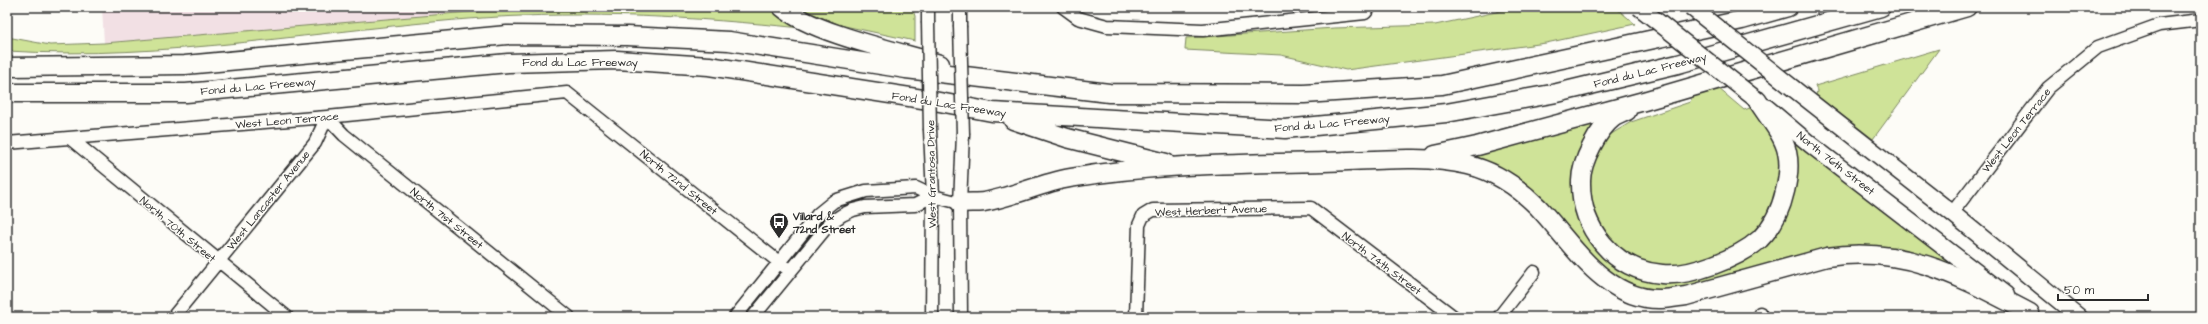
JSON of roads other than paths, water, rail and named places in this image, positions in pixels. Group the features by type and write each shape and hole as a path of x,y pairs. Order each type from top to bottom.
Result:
{"highway":[{"path":"782,7 815,25 840,35 989,79"},
{"path":"1742,20 1764,7"},
{"path":"7,67 185,65 507,35 627,36 729,41 906,69 1109,93 1304,94 1442,85 1742,20 1788,7"},
{"name":"Fond du Lac Freeway","path":"7,94 186,93 508,63 617,60 708,66 929,100 992,112 1285,129 1446,113 1557,93 1663,67 1881,7"},
{"path":"1402,160 1477,146 1644,101 1967,7"},
{"path":"1644,101 1613,118 1597,137 1587,155 1581,174 1581,198 1587,219 1599,240 1617,257 1636,269 1662,274 1696,270 1719,262 1740,252 1760,239 1771,225 1782,206 1788,182 1787,152 1757,100"},
{"path":"992,112 1067,138 1179,166"},
{"path":"960,202 983,202 1069,178 1179,166 1402,160 1446,161 1471,166 1501,178 1520,191 1537,207 1595,272 1627,292 1645,297 1662,299 1686,296 1846,254 1912,260 1939,269 2032,315"}],"main road":[{"name":"North 76th Street","path":"1639,7 1757,100 1811,145 2032,315"},
{"path":"1692,7 1952,213 2080,317"}],"street":[{"name":"West Grantosa Drive","path":"928,7 930,130 933,196 932,317"},
{"path":"960,7 963,134 960,202 961,317"},
{"path":"1063,7 1078,18 1107,26 1203,30 1365,13 1370,7"},
{"name":"West Leon Terrace","path":"1952,213 2048,88 2098,47 2159,25 2201,20"},
{"name":"West Leon Terrace","path":"7,143 327,117 567,93"},
{"name":"North 72nd Street","path":"567,93 790,271"},
{"name":"West Lancaster Avenue","path":"173,317 314,142 327,117"},
{"name":"North 71st Street","path":"327,117 344,135 569,317"},
{"name":"North 70th Street","path":"71,138 218,262 287,317"},
{"path":"734,317 818,214 834,201 866,191 916,188 933,196 960,202"},
{"path":"753,317 830,223 842,215 865,207 915,205 933,196"},
{"name":"West Herbert Avenue","path":"1136,317 1139,225 1143,216 1153,210 1311,208"},
{"name":"North 74th Street","path":"1311,208 1454,317"},
{"path":"1499,317 1534,272"}],"place":[{"name":"Villard & 72nd Street","path":"779,239"}]}
